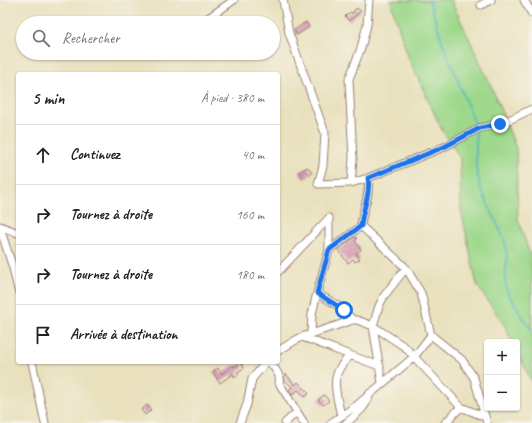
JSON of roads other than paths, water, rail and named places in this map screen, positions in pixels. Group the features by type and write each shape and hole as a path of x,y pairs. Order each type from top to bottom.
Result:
{"street":[{"path":"211,16 234,0"},
{"path":"283,0 289,33 325,134 323,166 318,184 351,183 368,178 444,147 480,128 500,124"},
{"path":"351,183 353,159 349,79 367,25 369,0"},
{"path":"481,5 491,0"},
{"path":"524,0 532,14"},
{"path":"509,120 532,109"},
{"path":"329,250 361,226 362,213 370,190 368,178"},
{"path":"280,270 329,218 329,250 312,314 311,334"},
{"path":"361,226 406,268 421,293 431,335 462,360 474,378 485,420"},
{"path":"0,227 16,232"},
{"path":"0,227 16,281"},
{"path":"382,383 373,326 379,306 384,296 406,268"},
{"path":"317,293 340,306 353,320"},
{"path":"280,350 301,337 357,320 373,326 405,347 415,356 461,408 485,420"},
{"path":"331,423 415,356 431,335"},
{"path":"301,337 331,346 350,356 380,366"},
{"path":"341,416 334,379 338,367 350,356"},
{"path":"32,364 45,423"},
{"path":"240,423 247,404 252,379 264,364"},
{"path":"271,364 279,373 279,383 304,423"},
{"path":"346,423 361,411 369,401 370,392"},
{"path":"445,423 461,408"},
{"path":"285,423 297,412"}],"waterway":[{"path":"429,0 442,41 476,127"},
{"path":"476,132 476,169 480,187 505,241 507,259 505,281 507,292 532,331"}]}
